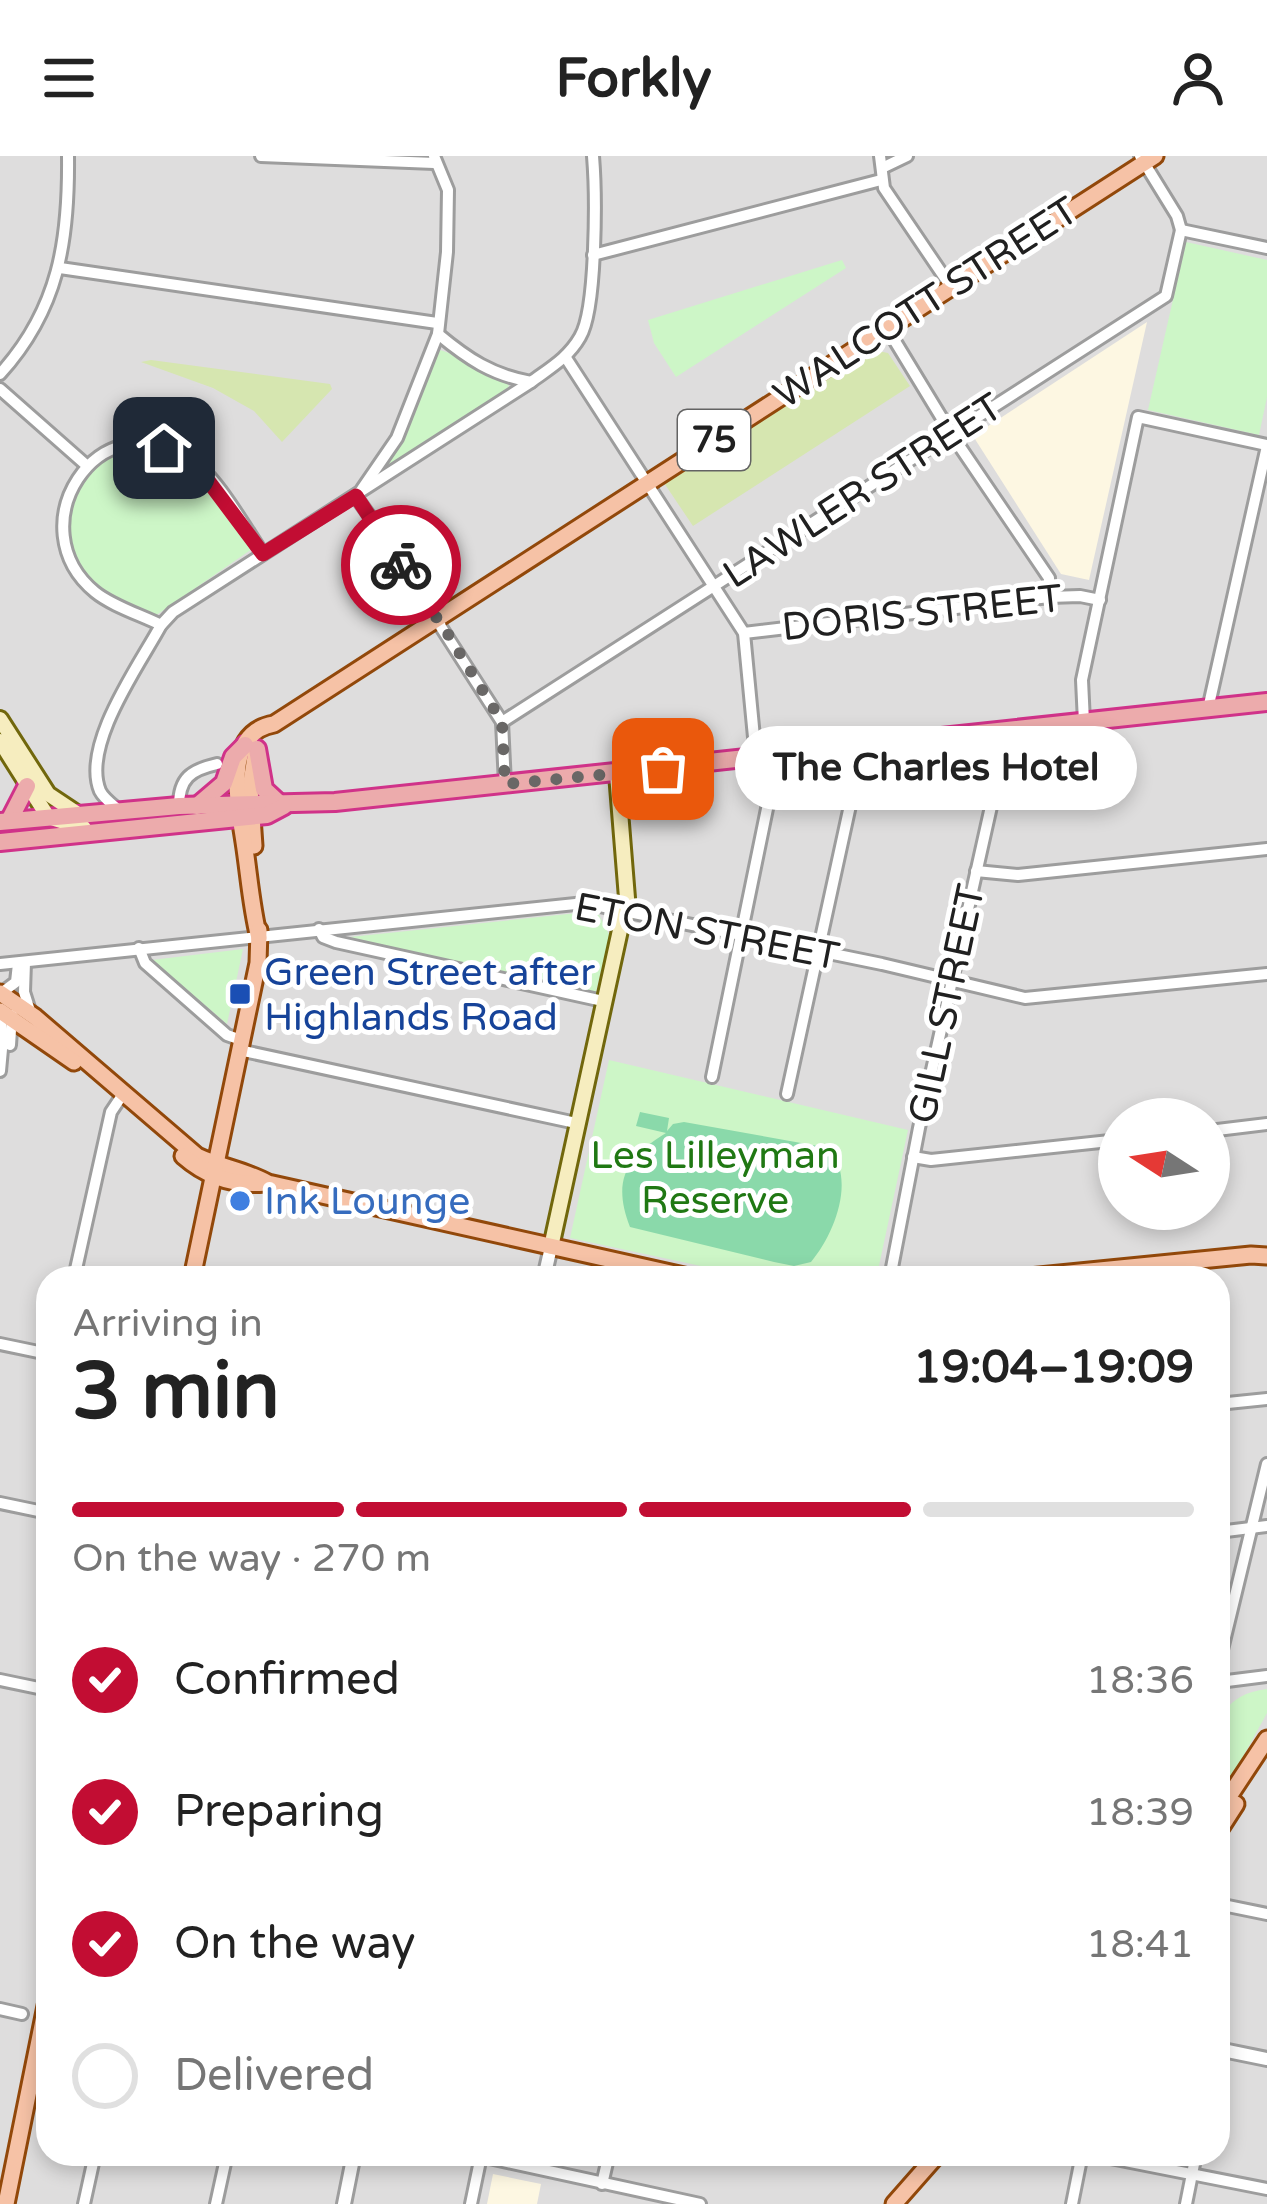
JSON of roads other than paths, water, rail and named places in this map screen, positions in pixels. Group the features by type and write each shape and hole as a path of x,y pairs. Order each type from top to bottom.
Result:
{"highway":[{"path":"0,842 244,810 1267,702"},
{"path":"188,806 224,783 233,757 251,747 265,790 284,806"},
{"path":"5,821 27,786"},
{"path":"5,821 114,806 244,810"}],"main road":[{"name":"WALCOTT STREET","path":"251,747 258,730 274,724 1146,158"},
{"path":"0,719 46,792 78,814"},
{"path":"0,742 47,817 75,828 107,830"},
{"path":"195,1266 257,963 259,938 237,767 251,747"},
{"path":"551,1246 624,910 627,870 617,774"},
{"path":"0,995 120,1096 187,1160 249,1185 268,1183 640,1266"},
{"path":"4,1015 31,1023"},
{"path":"1136,1266 1262,1253"},
{"path":"1230,1798 1264,1754"},
{"path":"1230,1812 1264,1754"},
{"path":"6,2204 36,2085"},
{"path":"894,2204 927,2166"}],"street":[{"path":"0,374 28,337 60,268 67,221 68,156"},
{"path":"261,156 434,159 448,190 447,252 437,328 397,438 356,496"},
{"path":"114,806 101,793 98,779 104,730 161,625 173,612 566,358 584,332 593,255 593,156"},
{"path":"593,255 881,168 907,156"},
{"path":"1146,158 1181,230 1267,248"},
{"path":"881,168 951,286"},
{"name":"LAWLER STREET","path":"502,722 1166,296 1181,230"},
{"path":"60,268 437,328 484,369 531,382"},
{"path":"887,328 952,435 1049,578 1049,597"},
{"path":"566,358 745,633 756,758"},
{"path":"0,389 85,464"},
{"path":"1084,722 1082,680 1138,417 1267,446 1208,709"},
{"path":"161,625 95,592 72,565 63,536 68,497 85,464 110,448 132,444 191,458 263,554"},
{"path":"356,496 407,573 426,612 438,618 502,722 505,784"},
{"name":"DORIS STREET","path":"745,633 1049,597 1100,600"},
{"name":"GILL STREET","path":"892,1266 1004,731"},
{"path":"787,1094 863,746"},
{"path":"712,1077 778,755"},
{"path":"188,806 180,786 186,776 217,764"},
{"path":"976,871 1018,875 1267,849"},
{"name":"ETON STREET","path":"0,964 571,902 1025,998 1267,974"},
{"path":"320,929 323,937 336,942 603,1001"},
{"path":"140,948 145,963 240,1045 576,1124"},
{"path":"10,1046 0,995 16,982 21,962"},
{"path":"1,1067 10,1046 31,1023 21,962"},
{"path":"1,1067 4,1015"},
{"path":"77,1266 120,1096"},
{"path":"1230,1128 1267,1124"},
{"path":"913,1157 931,1160 1098,1142"},
{"path":"547,1266 551,1246"},
{"path":"0,1344 36,1352"},
{"path":"1230,1403 1267,1399"},
{"path":"1230,1630 1267,1464"},
{"path":"0,1503 36,1510"},
{"path":"1230,1531 1267,1526"},
{"path":"1230,1674 1267,1676"},
{"path":"0,1680 36,1688"},
{"path":"1230,1906 1267,1914"},
{"path":"0,2009 22,2014"},
{"path":"1230,2051 1267,2059"},
{"path":"84,2204 92,2166"},
{"path":"216,2204 224,2166"},
{"path":"344,2204 352,2166"},
{"path":"471,2204 475,2166"},
{"path":"526,2166 700,2204"},
{"path":"602,2183 606,2166"},
{"path":"1072,2204 1083,2166"},
{"path":"1147,2166 1267,2189"},
{"path":"1186,2204 1194,2166"}],"place":[{"name":"The Charles Hotel","path":"663,769"},
{"name":"Green Street after Highlands Road","path":"240,994"},
{"name":"Ink Lounge","path":"240,1201"}],"park label":[{"name":"Les Lilleyman Reserve","path":"715,1178"}]}
